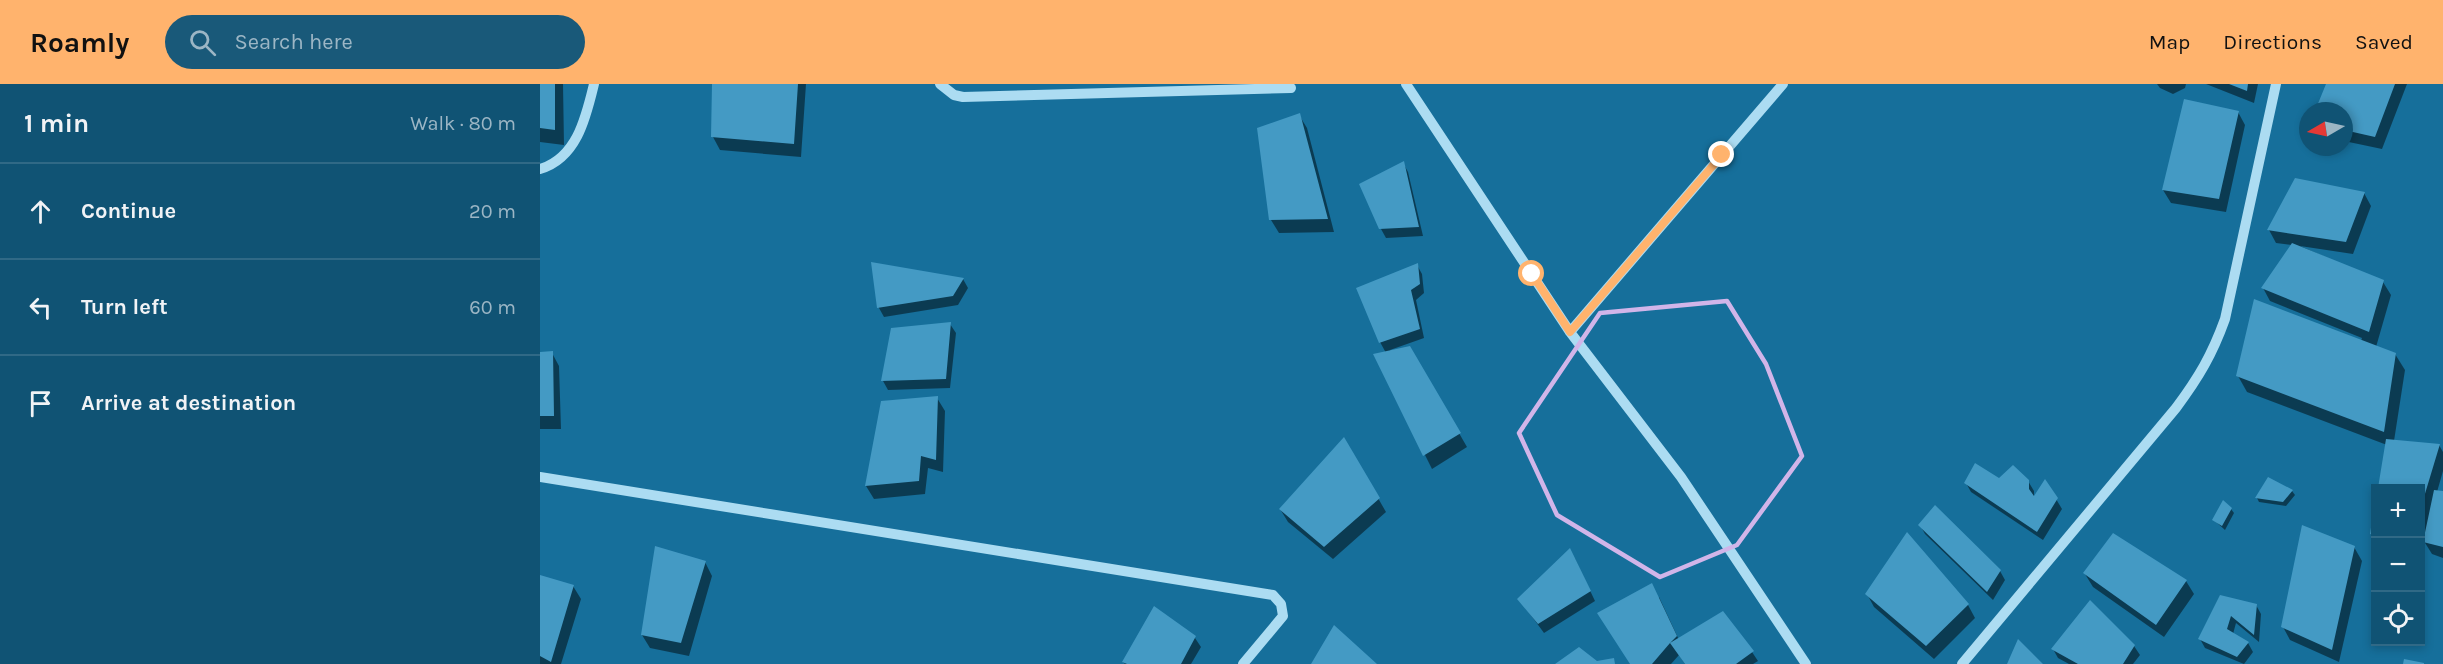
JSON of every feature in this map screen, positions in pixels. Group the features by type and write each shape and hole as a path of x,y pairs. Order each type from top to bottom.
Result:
{"street":[{"path":"540,169 547,167 565,154 578,136 594,84"},
{"path":"940,84 954,95 963,98 1291,88"},
{"path":"1406,84 1570,332 1681,477 1806,664"},
{"path":"1570,332 1783,84"},
{"path":"1962,664 2176,408 2197,380 2213,351 2225,319 2276,84"},
{"path":"540,477 1273,595 1281,604 1283,616 1243,664"}],"highlighted area":[{"path":"1727,301 1766,364 1802,456 1737,545 1660,577 1557,515 1519,433 1600,313"}],"building":[{"path":"540,84 555,84 555,130 540,128"},
{"path":"712,84 798,84 794,144 711,137"},
{"path":"2229,84 2248,84 2247,91"},
{"path":"2326,84 2395,84 2375,137 2353,132 2353,102 2319,102"},
{"path":"2184,99 2239,111 2219,199 2162,190"},
{"path":"1300,113 1328,219 1269,220 1257,128"},
{"path":"1404,161 1419,227 1379,229 1359,184"},
{"path":"2295,178 2365,192 2346,242 2267,230"},
{"path":"2292,243 2384,280 2369,332 2261,288"},
{"path":"871,262 964,278 953,296 877,308"},
{"path":"1418,263 1420,284 1411,290 1420,329 1379,343 1356,288"},
{"path":"2254,299 2396,353 2384,432 2236,376"},
{"path":"951,322 946,379 881,381 891,328"},
{"path":"1410,346 1461,433 1423,456 1373,354"},
{"path":"553,351 554,416 540,416 540,352"},
{"path":"938,396 936,460 921,456 919,481 865,486 881,401"},
{"path":"1344,437 1380,498 1324,547 1279,509"},
{"path":"2386,439 2440,444 2425,494 2425,484 2379,484"},
{"path":"1975,463 1999,478 2013,465 2029,480 2029,489 2034,496 2045,479 2058,498 2037,532 1964,483"},
{"path":"2268,477 2293,490 2283,502 2255,498"},
{"path":"2434,490 2443,491 2443,547 2425,542"},
{"path":"2223,500 2232,508 2222,526 2212,520"},
{"path":"1935,505 2001,570 1987,592 1918,525"},
{"path":"2302,525 2355,546 2332,650 2281,627"},
{"path":"1907,532 1969,604 1926,646 1865,594"},
{"path":"2113,533 2187,580 2156,625 2083,573"},
{"path":"655,546 706,561 681,643 641,635"},
{"path":"1570,548 1591,591 1538,624 1517,599"},
{"path":"540,575 574,585 551,662 540,656"},
{"path":"1652,583 1677,636 1652,664 1630,664 1597,613"},
{"path":"2220,595 2257,604 2254,635 2231,616 2227,629 2249,642 2237,657 2198,639"},
{"path":"2090,600 2135,645 2123,664 2078,664 2051,649"},
{"path":"1154,606 1196,636 1181,664 1127,664 1122,662"},
{"path":"1723,611 1754,651 1736,664 1685,664 1670,643"},
{"path":"1334,625 1377,664 1311,664"},
{"path":"2018,639 2043,664 2007,664"},
{"path":"1579,647 1597,661 1614,658 1615,664 1555,664"},
{"path":"2404,659 2424,663 2424,664 2403,664"}],"route":[{"path":"1532,274 1570,332 1722,155"}]}
